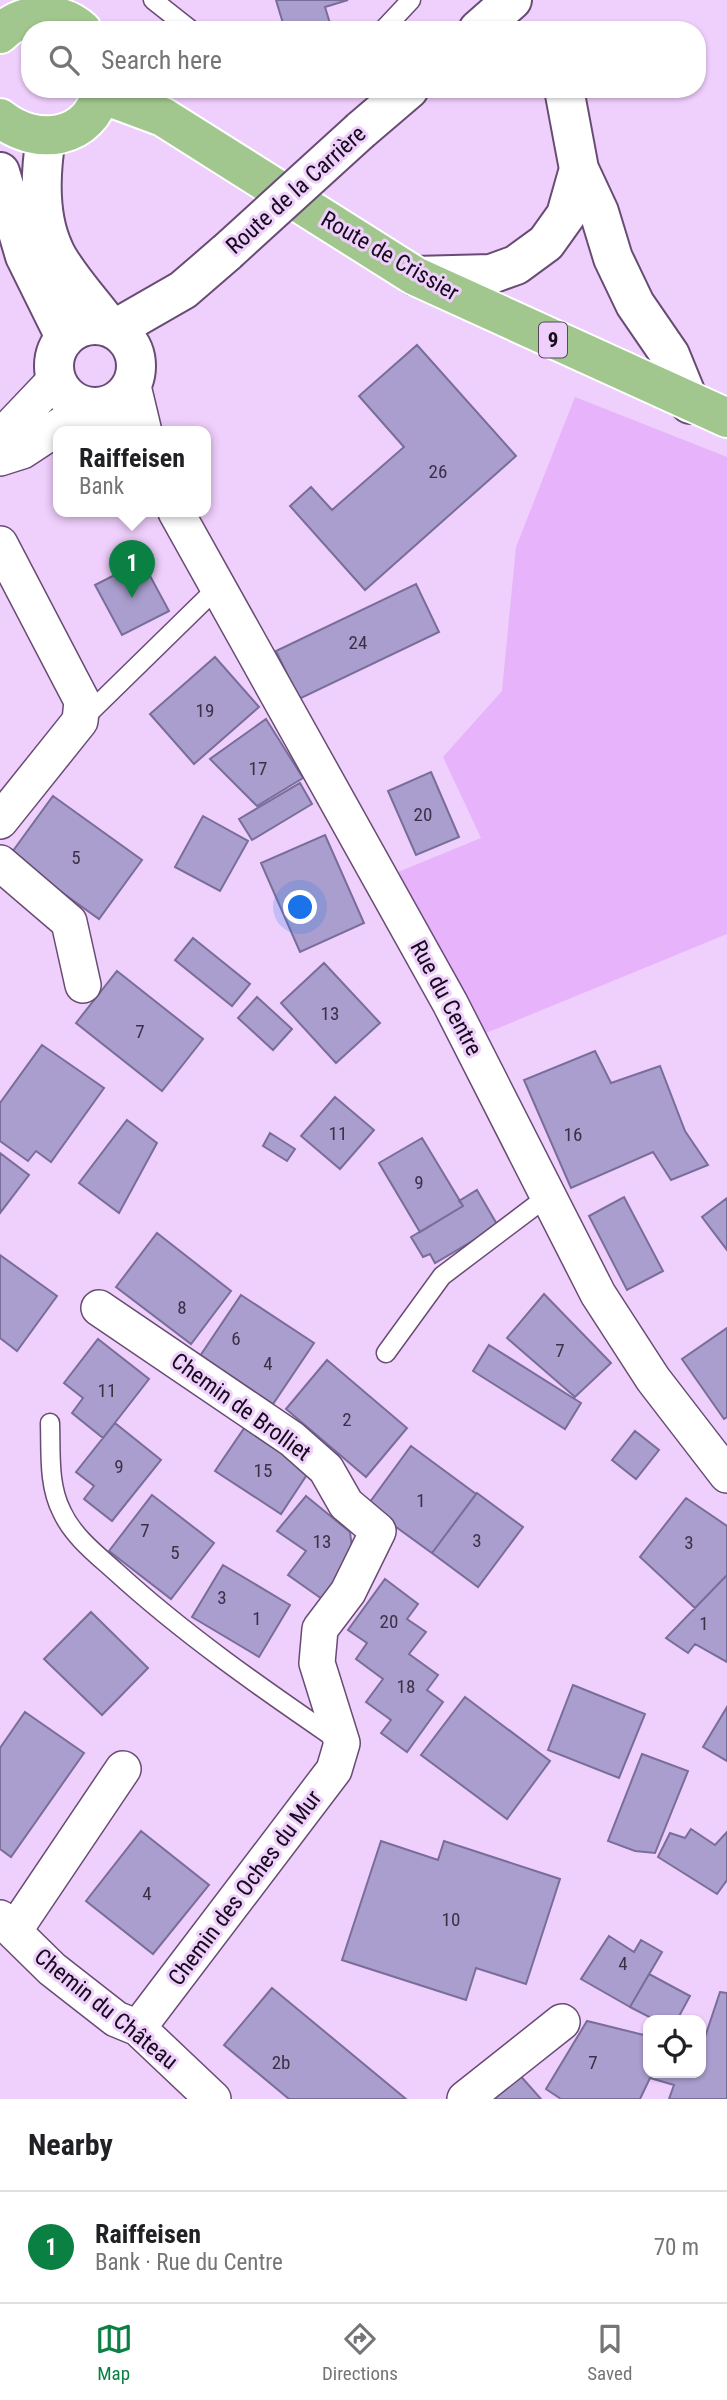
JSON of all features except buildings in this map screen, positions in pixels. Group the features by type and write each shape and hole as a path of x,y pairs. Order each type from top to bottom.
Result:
{"main road":[{"path":"1,30 23,19 42,15 64,16"},
{"path":"0,118 13,129 32,136 46,137 74,129 89,116 98,98"},
{"name":"Route de Crissier","path":"116,98 163,117 415,276 690,404 727,418"}],"street":[{"path":"493,21 515,8"},
{"name":"Route de la Carrière","path":"123,349 183,290 399,98"},
{"path":"566,98 579,169 599,212 613,258 635,304 670,355 690,404"},
{"path":"46,137 42,189 45,223 55,253 123,349 142,426"},
{"path":"415,276 491,275 516,265 546,243 566,215 579,169"},
{"path":"0,172 25,256 65,337"},
{"path":"102,416 64,393 56,379 53,364 57,350 65,337 78,327 93,324 123,349"},
{"path":"79,426 102,416 118,402 123,349"},
{"path":"0,438 56,379"},
{"path":"0,458 53,437"},
{"name":"Rue du Centre","path":"179,517 450,1003 598,1294 639,1358 727,1475"},
{"path":"0,544 82,701 80,721 0,821"},
{"path":"0,863 69,922 83,985"},
{"name":"Chemin de Brolliet","path":"99,1308 292,1439 326,1469 346,1504 378,1531 348,1592 320,1629 317,1663 342,1743"},
{"name":"Chemin des Oches du Mur","path":"138,2028 334,1770 342,1743"},
{"path":"7,1925 123,1769"},
{"name":"Chemin du Château","path":"7,1925 52,1969 116,2019 138,2028 213,2099"},
{"path":"466,2099 562,2022"}],"lane":[{"path":"153,0 180,21"},
{"path":"391,21 411,0"},
{"path":"80,721 218,587"},
{"path":"386,1353 442,1276 548,1196"},
{"path":"50,1423 52,1489 62,1515 82,1540 144,1598 236,1671 342,1743"}],"shaded area":[{"path":"575,397 727,457 727,934 486,1033 398,872 481,838 443,757 502,691 516,547"}],"place":[{"name":"Raiffeisen","path":"132,598"}]}
